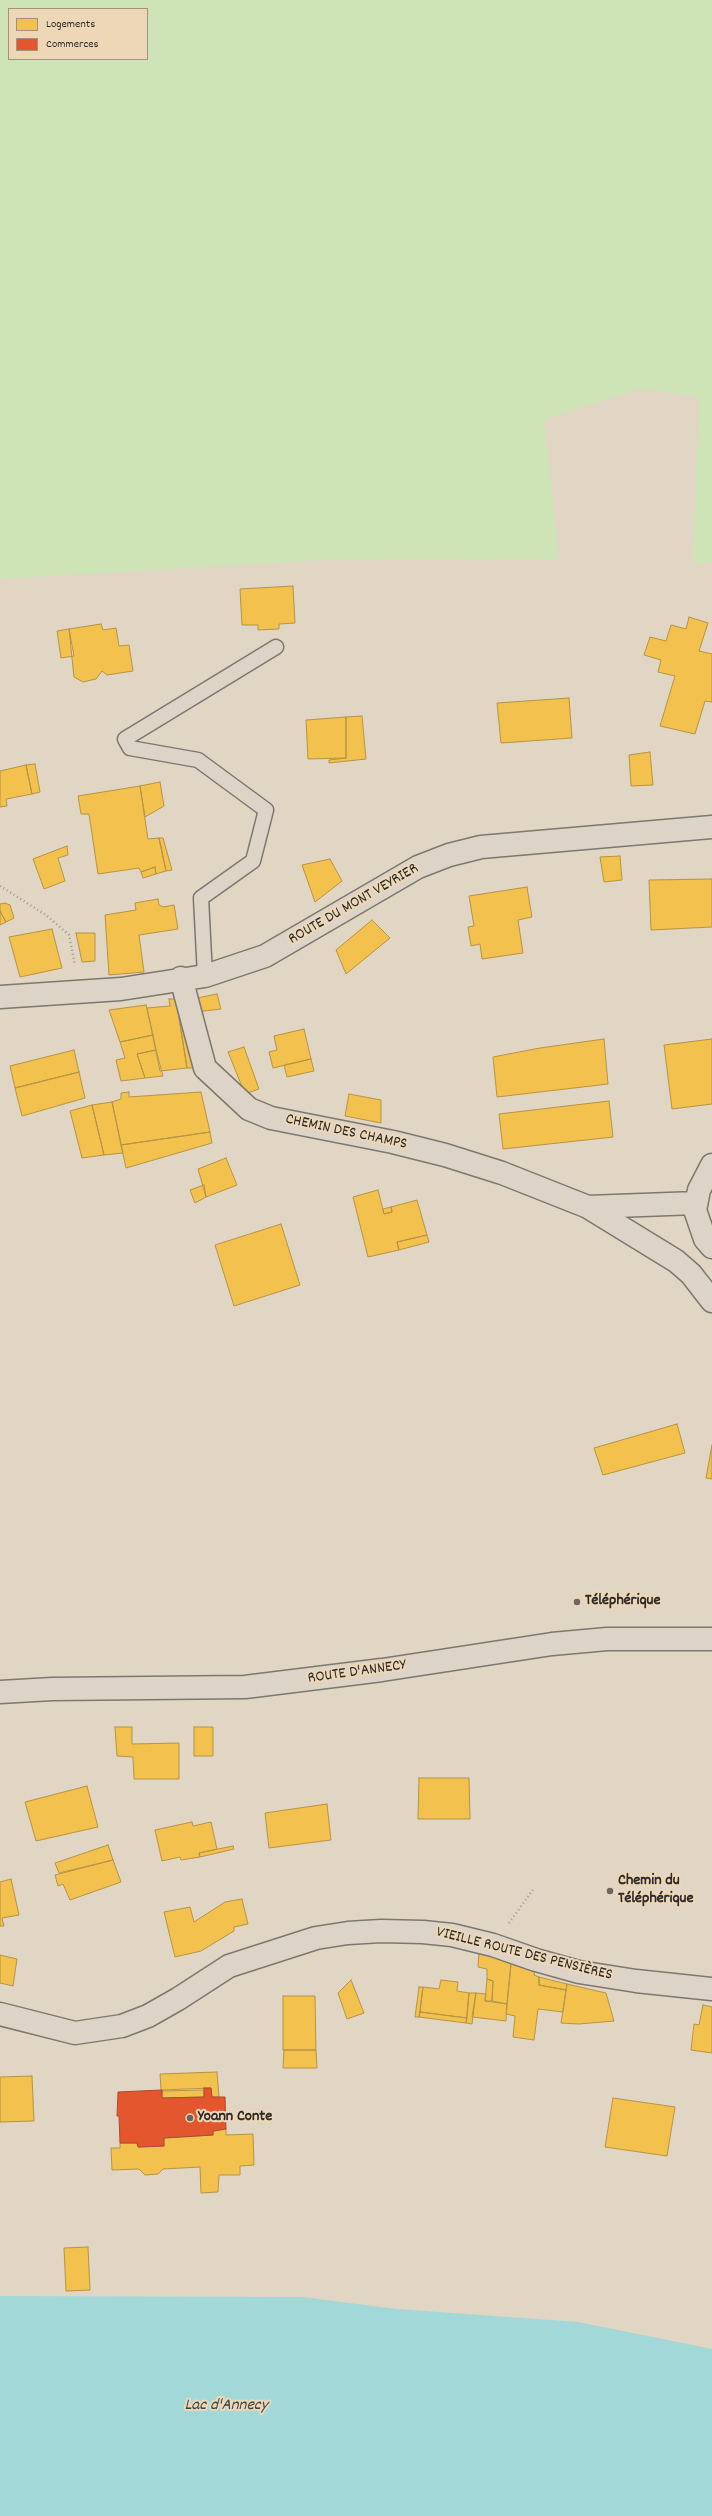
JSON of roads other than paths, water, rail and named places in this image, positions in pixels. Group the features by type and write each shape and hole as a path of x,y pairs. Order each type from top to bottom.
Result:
{"street":[{"name":"ROUTE DU MONT VEYRIER","path":"0,997 121,989 181,978 205,976 265,956 418,868 449,855 481,847 712,827"},
{"name":"CHEMIN DES CHAMPS","path":"181,978 205,1068 249,1109 260,1115 445,1155 502,1173 588,1207 676,1261 691,1274 712,1301"},
{"path":"712,1165 699,1190 695,1210 705,1238 712,1247"},
{"name":"CHEMIN DES CHAMPS","path":"588,1207 696,1202"},
{"name":"ROUTE D'ANNECY","path":"0,1692 52,1689 245,1687 374,1671 552,1644 608,1639 712,1639"},
{"name":"VIEILLE ROUTE DES PENSIÈRES","path":"0,2014 75,2033 122,2026 166,2006 229,1966 281,1948 316,1938 348,1933 423,1932 452,1935 493,1945 536,1960 579,1972 636,1981 712,1989"}],"lane":[{"path":"205,976 201,898 253,861 266,810 198,760 130,748 125,739 276,647"}],"water":[{"name":"Lac d'Annecy","path":"0,2296 302,2297 397,2309 578,2322 712,2349 712,2516 0,2516"}],"place":[{"name":"Téléphérique","path":"577,1602"},
{"name":"Chemin du Téléphérique","path":"610,1891"},
{"name":"Yoann Conte","path":"190,2118"}]}
